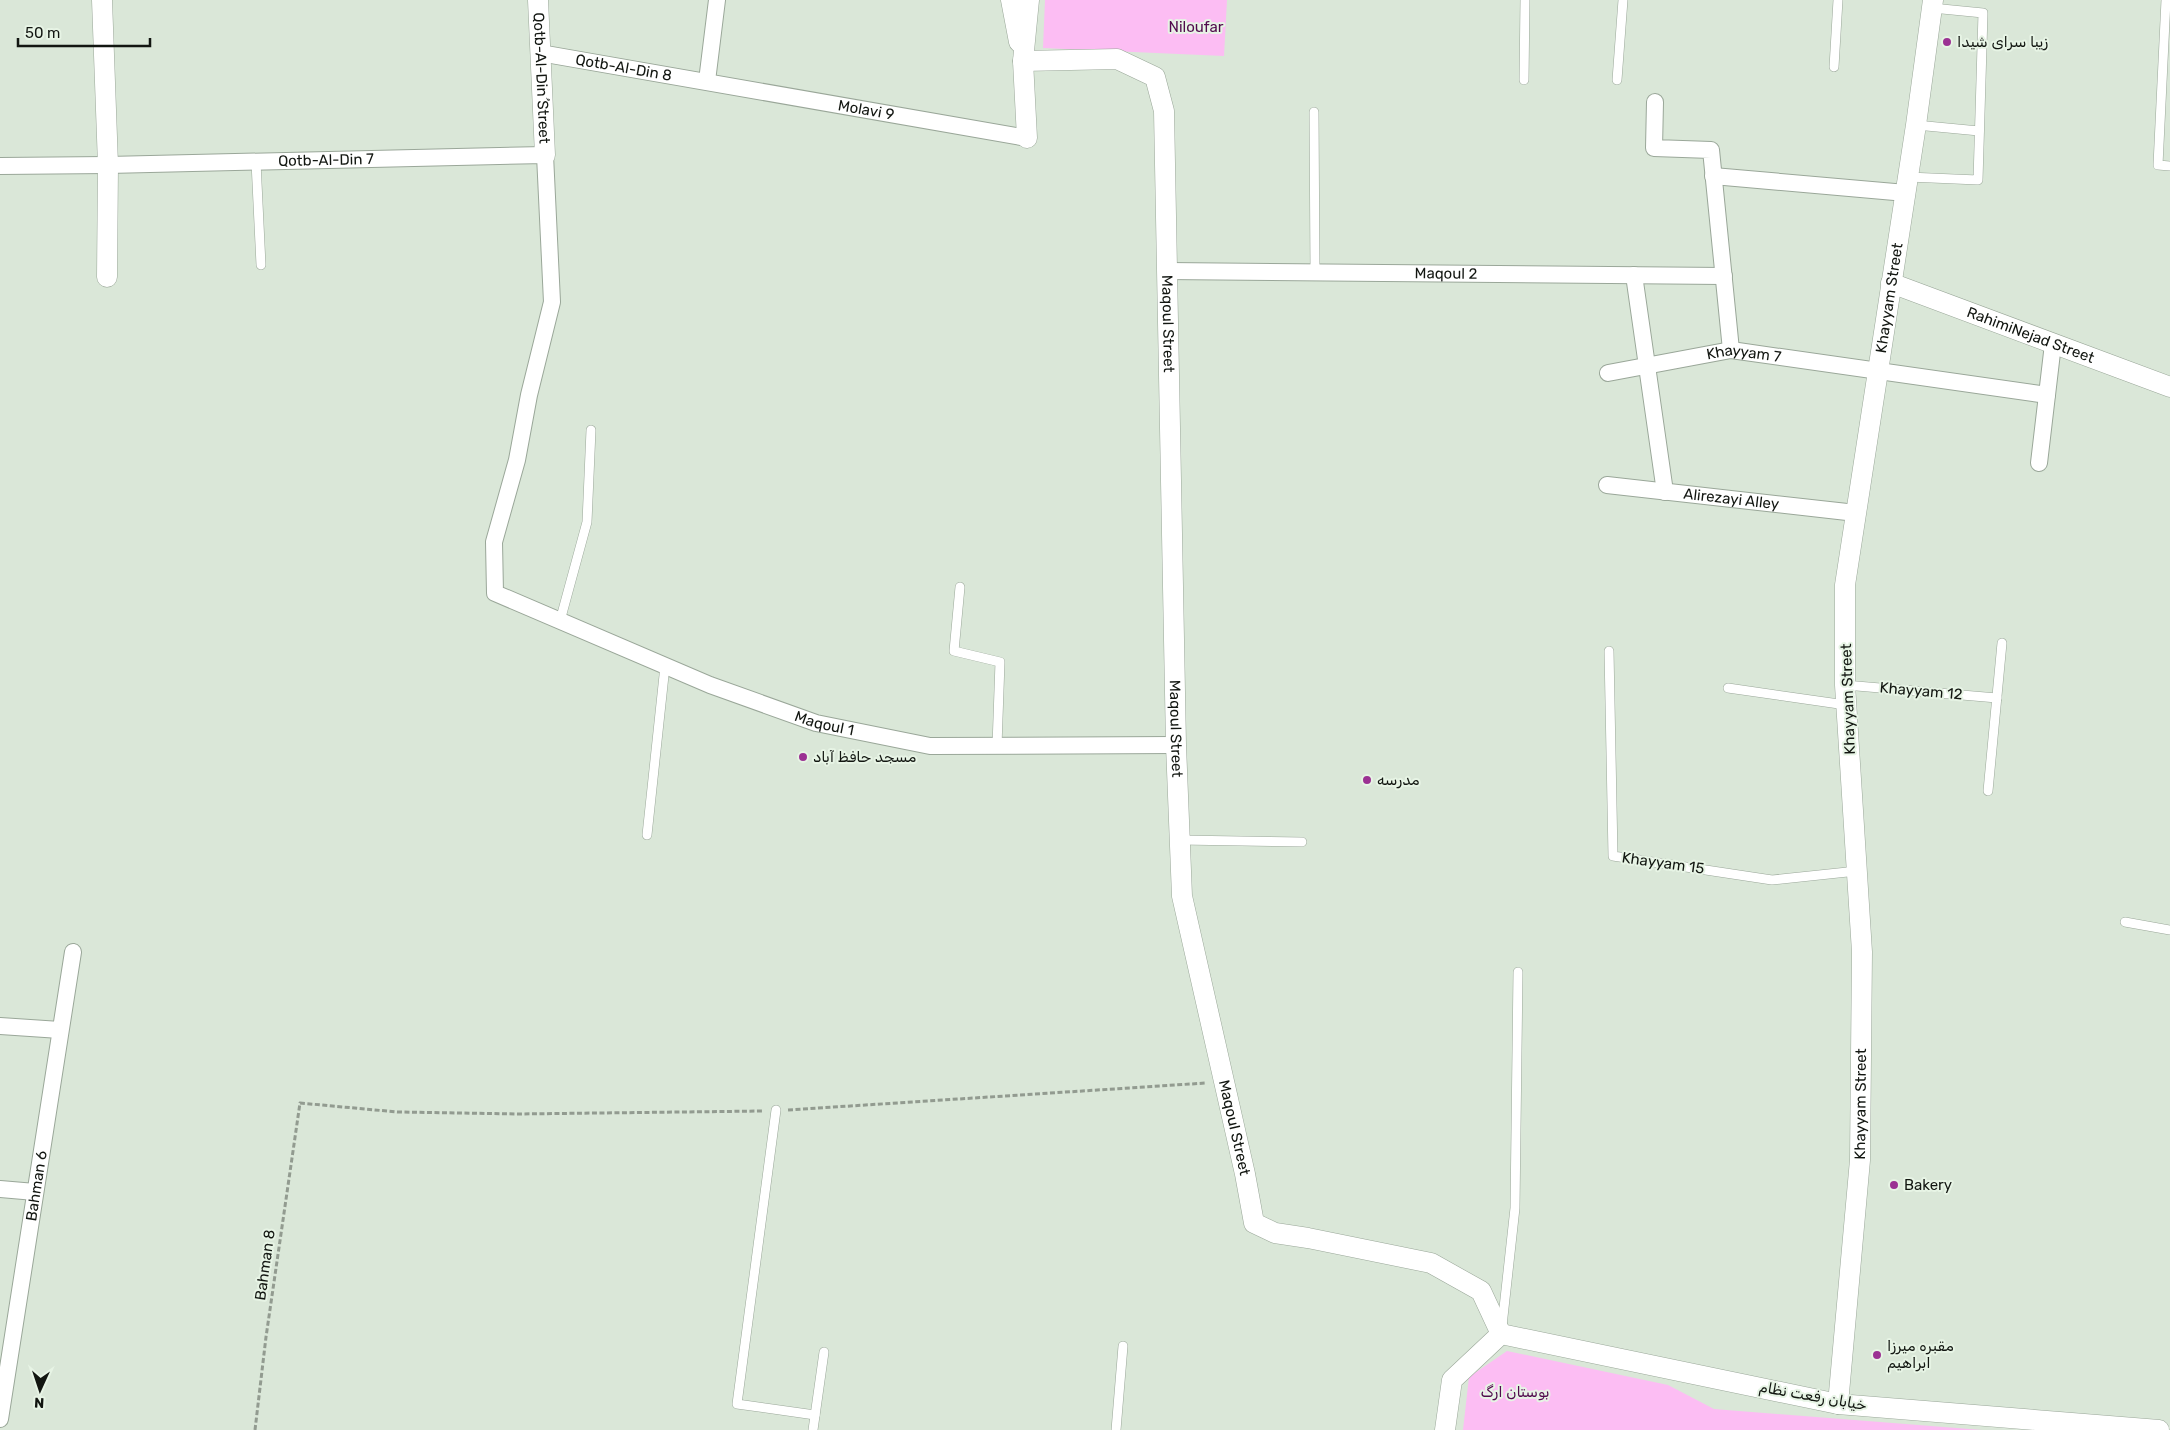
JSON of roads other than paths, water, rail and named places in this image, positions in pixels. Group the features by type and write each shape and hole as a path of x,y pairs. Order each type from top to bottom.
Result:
{"street":[{"path":"102,0 108,165 107,277"},
{"name":"Qotb-Al-Din ُStreet","path":"538,0 545,155"},
{"path":"707,81 717,0"},
{"path":"1011,0 1023,61 1027,138"},
{"path":"1023,61 1029,0"},
{"name":"Khayyam Street","path":"1838,1404 1860,1160 1862,952 1845,685 1845,585 1933,4"},
{"name":"Qotb-Al-Din 8","path":"540,53 707,81"},
{"name":"Maqoul Street","path":"1023,61 1117,59 1155,76 1164,111 1176,745 1182,896 1254,1223 1275,1233 1431,1263 1481,1291 1501,1334"},
{"name":"Molavi 9","path":"707,81 1027,138"},
{"path":"1655,102 1654,148 1711,150 1731,350"},
{"name":"Qotb-Al-Din 7","path":"0,166 545,155"},
{"name":"Maqoul 1","path":"545,155 552,302 529,395 517,460 494,542 495,593 710,685 816,723 930,746 1176,745"},
{"path":"1713,176 1907,185"},
{"name":"Maqoul 2","path":"1167,271 1724,276"},
{"path":"1634,275 1665,492"},
{"name":"RahimiNejad Street","path":"1891,284 2170,387"},
{"path":"2039,463 2053,344"},
{"name":"Khayyam 7","path":"1608,373 1731,350 2047,395"},
{"name":"Alirezayi Alley","path":"1607,485 1856,513"},
{"name":"Bahman 6","path":"0,1419 3,1381 35,1192 72,952"},
{"path":"0,1026 60,1030"},
{"path":"0,1189 35,1192"},
{"path":"1445,1430 1452,1380 1501,1334"},
{"name":"خیابان رفعت نظام","path":"1501,1334 1838,1404 2159,1430"}],"lane":[{"path":"1524,80 1526,0"},
{"path":"1617,80 1622,0"},
{"path":"1834,66 1838,0"},
{"path":"2166,0 2167,43 2158,165 2170,166"},
{"path":"1907,185 1978,180 1984,13 1933,4"},
{"path":"1314,112 1316,272"},
{"path":"1916,125 1979,131"},
{"path":"256,162 261,266"},
{"path":"560,621 587,522 591,430"},
{"path":"960,587 954,651 1000,662 996,746"},
{"path":"1988,791 2002,643"},
{"name":"Khayyam 15","path":"1609,651 1613,856 1772,880 1857,871"},
{"path":"647,835 665,666"},
{"name":"Khayyam 12","path":"1845,685 1997,698"},
{"path":"1728,688 1846,705"},
{"path":"1180,840 1302,842"},
{"path":"2125,922 2170,930"},
{"path":"1501,1334 1514,1208 1518,972"},
{"path":"776,1110 737,1404 815,1415"},
{"path":"1116,1430 1123,1346"},
{"path":"813,1430 824,1352"}],"place":[{"name":"زیبا سرای شیدا","path":"1947,42"},
{"name":"مسجد حافظ آباد","path":"803,757"},
{"name":"مدرسه","path":"1367,780"},
{"name":"Bakery","path":"1894,1185"},
{"name":"مقبره میرزا ابراهیم","path":"1877,1355"}],"park label":[{"name":"Niloufar","path":"1196,27"},
{"name":"بوستان ارگ","path":"1515,1392"}]}
